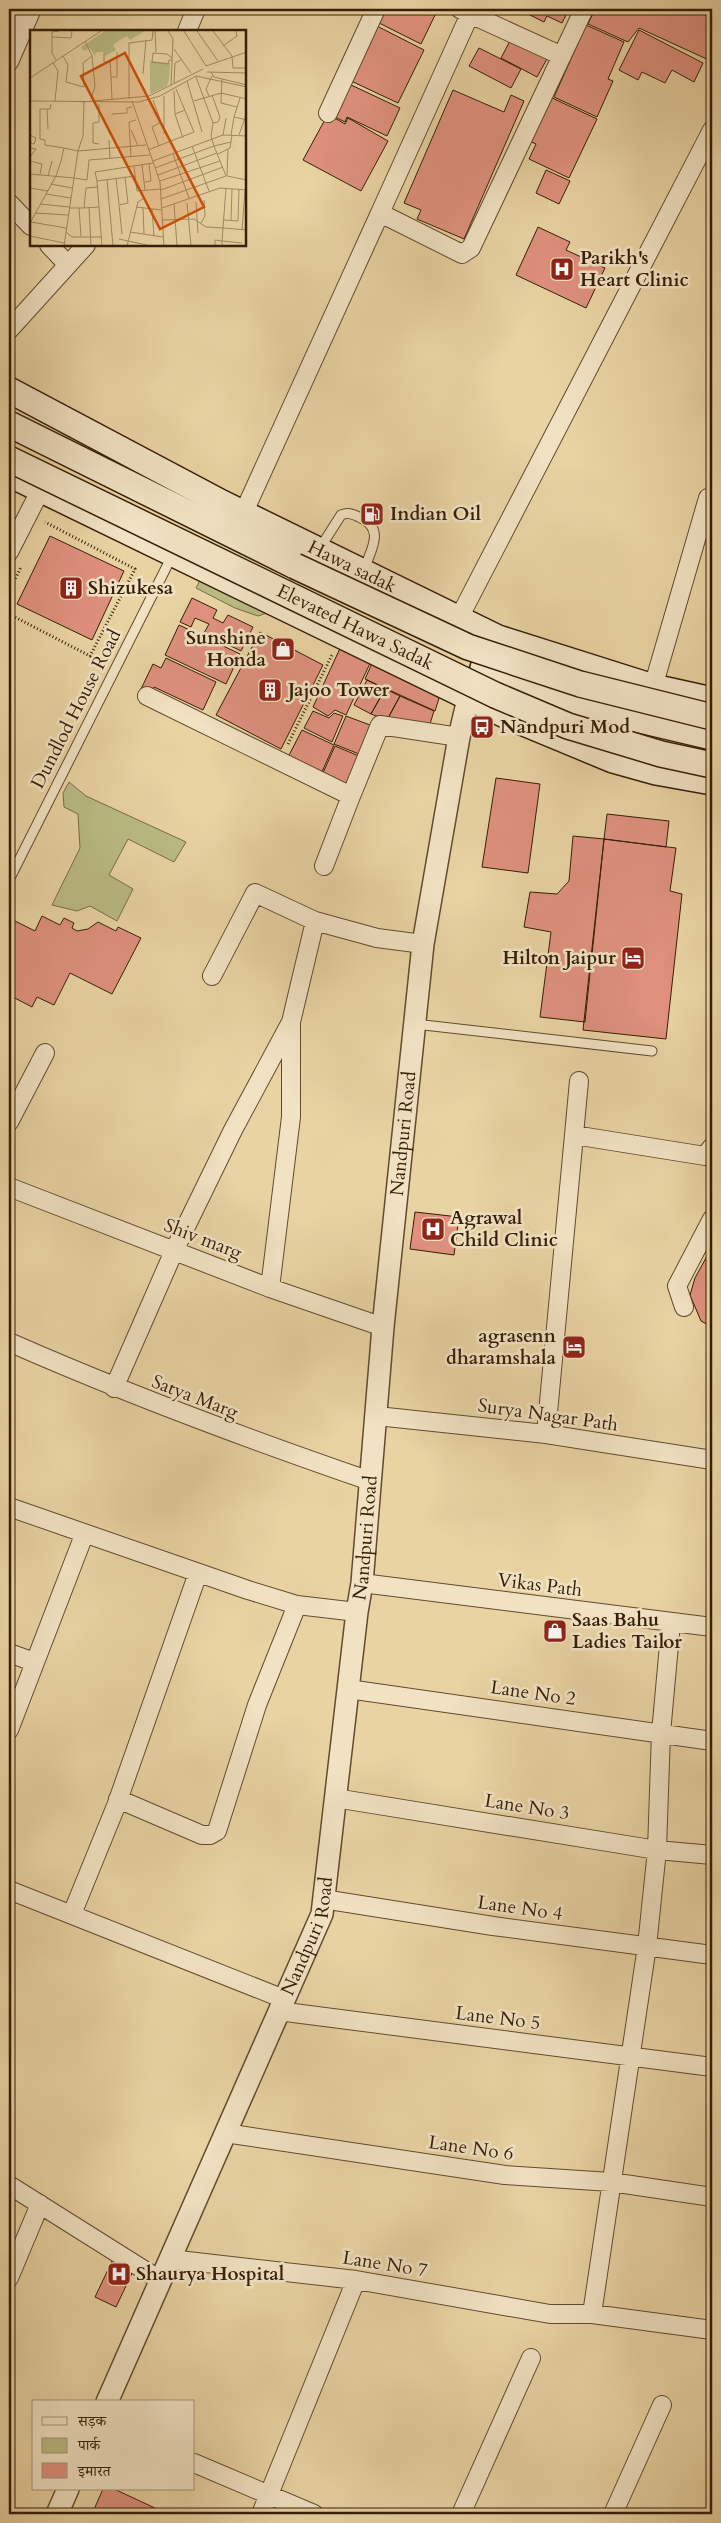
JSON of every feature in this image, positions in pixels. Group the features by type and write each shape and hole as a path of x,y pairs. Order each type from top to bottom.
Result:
{"main road":[{"name":"Hawa sadak","path":"9,390 243,514 498,638 653,686 712,700"},
{"name":"Elevated Hawa Sadak","path":"9,424 294,566 468,647 580,684 712,717"},
{"name":"Elevated Hawa Sadak","path":"9,459 495,695 568,726 661,754 712,765"},
{"path":"9,474 342,635 468,699 613,760 656,772 712,782"},
{"path":"483,668 602,711 712,738"}],"street":[{"path":"9,9 25,26"},
{"path":"9,62 32,9"},
{"path":"187,30 196,9"},
{"path":"328,114 376,9"},
{"path":"380,213 458,252 467,252 471,248 584,9"},
{"path":"243,514 380,213 465,11 562,56"},
{"path":"459,618 712,130"},
{"path":"9,203 30,225"},
{"path":"50,246 68,265"},
{"path":"9,330 85,246"},
{"path":"9,552 41,489"},
{"path":"653,686 708,498"},
{"name":"Nandpuri Road","path":"108,2400 322,1914 362,1583 383,1327 424,944 459,737 468,699 498,638"},
{"path":"147,696 350,796"},
{"path":"324,866 350,796 380,725 459,737"},
{"path":"212,976 255,893 315,921 377,938 424,944"},
{"path":"270,1288 292,1117 291,1022 315,921"},
{"path":"114,1388 174,1251 234,1130 291,1022"},
{"path":"9,1122 45,1053"},
{"path":"546,1434 579,1081"},
{"path":"574,1135 705,1156 712,1147"},
{"name":"Shiv marg","path":"9,1187 270,1288 383,1327"},
{"path":"684,1307 677,1286 712,1219"},
{"name":"Satya Marg","path":"9,1342 114,1388 235,1435 370,1481"},
{"name":"Surya Nagar Path","path":"377,1416 546,1434 712,1460"},
{"path":"9,1507 198,1573 297,1605 357,1612"},
{"path":"9,1730 84,1534"},
{"path":"72,1914 118,1799 198,1573"},
{"name":"Vikas Path","path":"362,1583 712,1627"},
{"path":"118,1799 202,1835 210,1835 216,1831 257,1705 297,1605"},
{"path":"592,2314 611,2182 632,2057 647,1946 657,1850 661,1734 671,1623"},
{"path":"9,1653 34,1662"},
{"name":"Lane No 2","path":"348,1689 712,1741"},
{"name":"Lane No 3","path":"335,1798 657,1850 712,1855"},
{"name":"Lane No 5","path":"9,1890 72,1914 281,2005 712,2067"},
{"name":"Lane No 4","path":"323,1899 493,1926 712,1955"},
{"name":"Lane No 6","path":"225,2133 505,2175 611,2182 712,2197"},
{"path":"9,2185 160,2280"},
{"path":"9,2278 40,2204"},
{"name":"Lane No 7","path":"170,2259 356,2280 550,2314 592,2314 712,2330"},
{"path":"261,2514 356,2280"},
{"path":"462,2514 531,2358"},
{"path":"613,2514 662,2405"},
{"path":"195,2463 314,2514"},
{"path":"57,2514 68,2490"}],"lane":[{"path":"318,550 340,515 348,513 362,518 374,527 375,534 363,572"},
{"name":"Dundlod House Road","path":"9,880 63,768 174,554"},
{"path":"415,1024 652,1051"}],"path":[{"path":"9,614 90,656 135,569 44,522 40,531"},
{"path":"9,591 22,565"},
{"path":"285,749 342,635"}],"green space":[{"path":"204,573 267,613 258,616 235,608 196,588"},
{"path":"69,782 86,796 186,842 174,862 128,839 109,875 133,889 117,921 90,906 77,911 52,905 80,848 78,814 64,807 63,793"}],"building":[{"path":"377,9 438,9 421,44 371,19"},
{"path":"518,9 569,9 562,23 547,16 544,22"},
{"path":"595,9 612,9 624,14 626,9 712,9 712,59 711,61 639,28 628,42 588,24"},
{"path":"375,25 424,50 398,103 349,80"},
{"path":"586,25 624,42 608,79 613,81 597,117 554,97"},
{"path":"639,30 703,63 694,82 672,70 665,83 642,72 638,80 619,70"},
{"path":"511,39 547,59 537,77 501,58"},
{"path":"479,48 521,69 511,88 469,66"},
{"path":"349,84 400,108 387,136 347,117 345,122 333,116"},
{"path":"453,90 504,112 511,95 524,101 464,239 417,219 421,210 404,203"},
{"path":"548,96 597,119 569,178 529,159 536,144 527,140"},
{"path":"328,114 345,124 348,118 388,141 361,191 303,160"},
{"path":"546,170 570,181 559,204 536,193"},
{"path":"538,227 570,242 566,250 605,268 586,308 516,275"},
{"name":"Shizukesa","path":"50,536 124,571 92,640 17,604"},
{"path":"192,598 217,610 213,618 223,623 228,615 253,627 241,651 204,633 209,624 195,618 191,627 180,622"},
{"path":"179,625 240,654 226,684 165,655"},
{"name":"Jajoo Tower","path":"260,632 323,665 281,749 216,715"},
{"path":"342,644 372,659 346,715 335,710 328,716 313,707"},
{"path":"166,658 216,682 203,710 154,687 151,694 141,689 153,664 161,668"},
{"path":"374,659 441,692 435,711 365,679"},
{"path":"367,680 385,689 371,714 354,705"},
{"path":"385,689 400,696 387,720 371,714"},
{"path":"400,696 434,711 429,727 387,720"},
{"path":"313,711 329,718 334,713 343,716 332,742 304,728"},
{"path":"346,716 370,725 359,754 334,744"},
{"path":"302,730 334,745 321,774 287,759"},
{"path":"335,746 359,756 348,789 322,775"},
{"path":"496,778 540,784 528,873 482,867"},
{"path":"607,814 669,821 666,847 604,839"},
{"path":"573,836 604,839 585,1022 540,1017 551,932 524,927 530,892 557,894 569,881"},
{"name":"Hilton Jaipur","path":"604,839 676,848 670,891 682,894 666,1039 583,1030"},
{"path":"42,916 60,925 64,918 74,923 72,928 77,931 88,929 98,922 116,931 118,927 141,938 112,994 70,973 54,1005 37,997 32,1007 9,995 9,985 13,977 9,975 9,918 35,931"},
{"path":"415,1212 459,1217 454,1255 410,1249"},
{"path":"712,1247 712,1327 701,1321 690,1295 695,1278"},
{"path":"114,2257 135,2267 116,2307 95,2297"},
{"path":"103,2490 116,2490 155,2508 152,2514 92,2514"}],"place":[{"name":"Parikh's Heart Clinic","path":"562,269"},
{"name":"Indian Oil","path":"372,514"},
{"name":"Shizukesa","path":"71,588"},
{"name":"Sunshine Honda","path":"283,649"},
{"name":"Jajoo Tower","path":"270,690"},
{"name":"Nandpuri Mod","path":"482,727"},
{"name":"Hilton Jaipur","path":"633,958"},
{"name":"Agrawal Child Clinic","path":"433,1229"},
{"name":"agrasenn dharamshala","path":"574,1347"},
{"name":"Saas Bahu Ladies Tailor","path":"555,1631"},
{"name":"Shaurya Hospital","path":"119,2274"}]}
